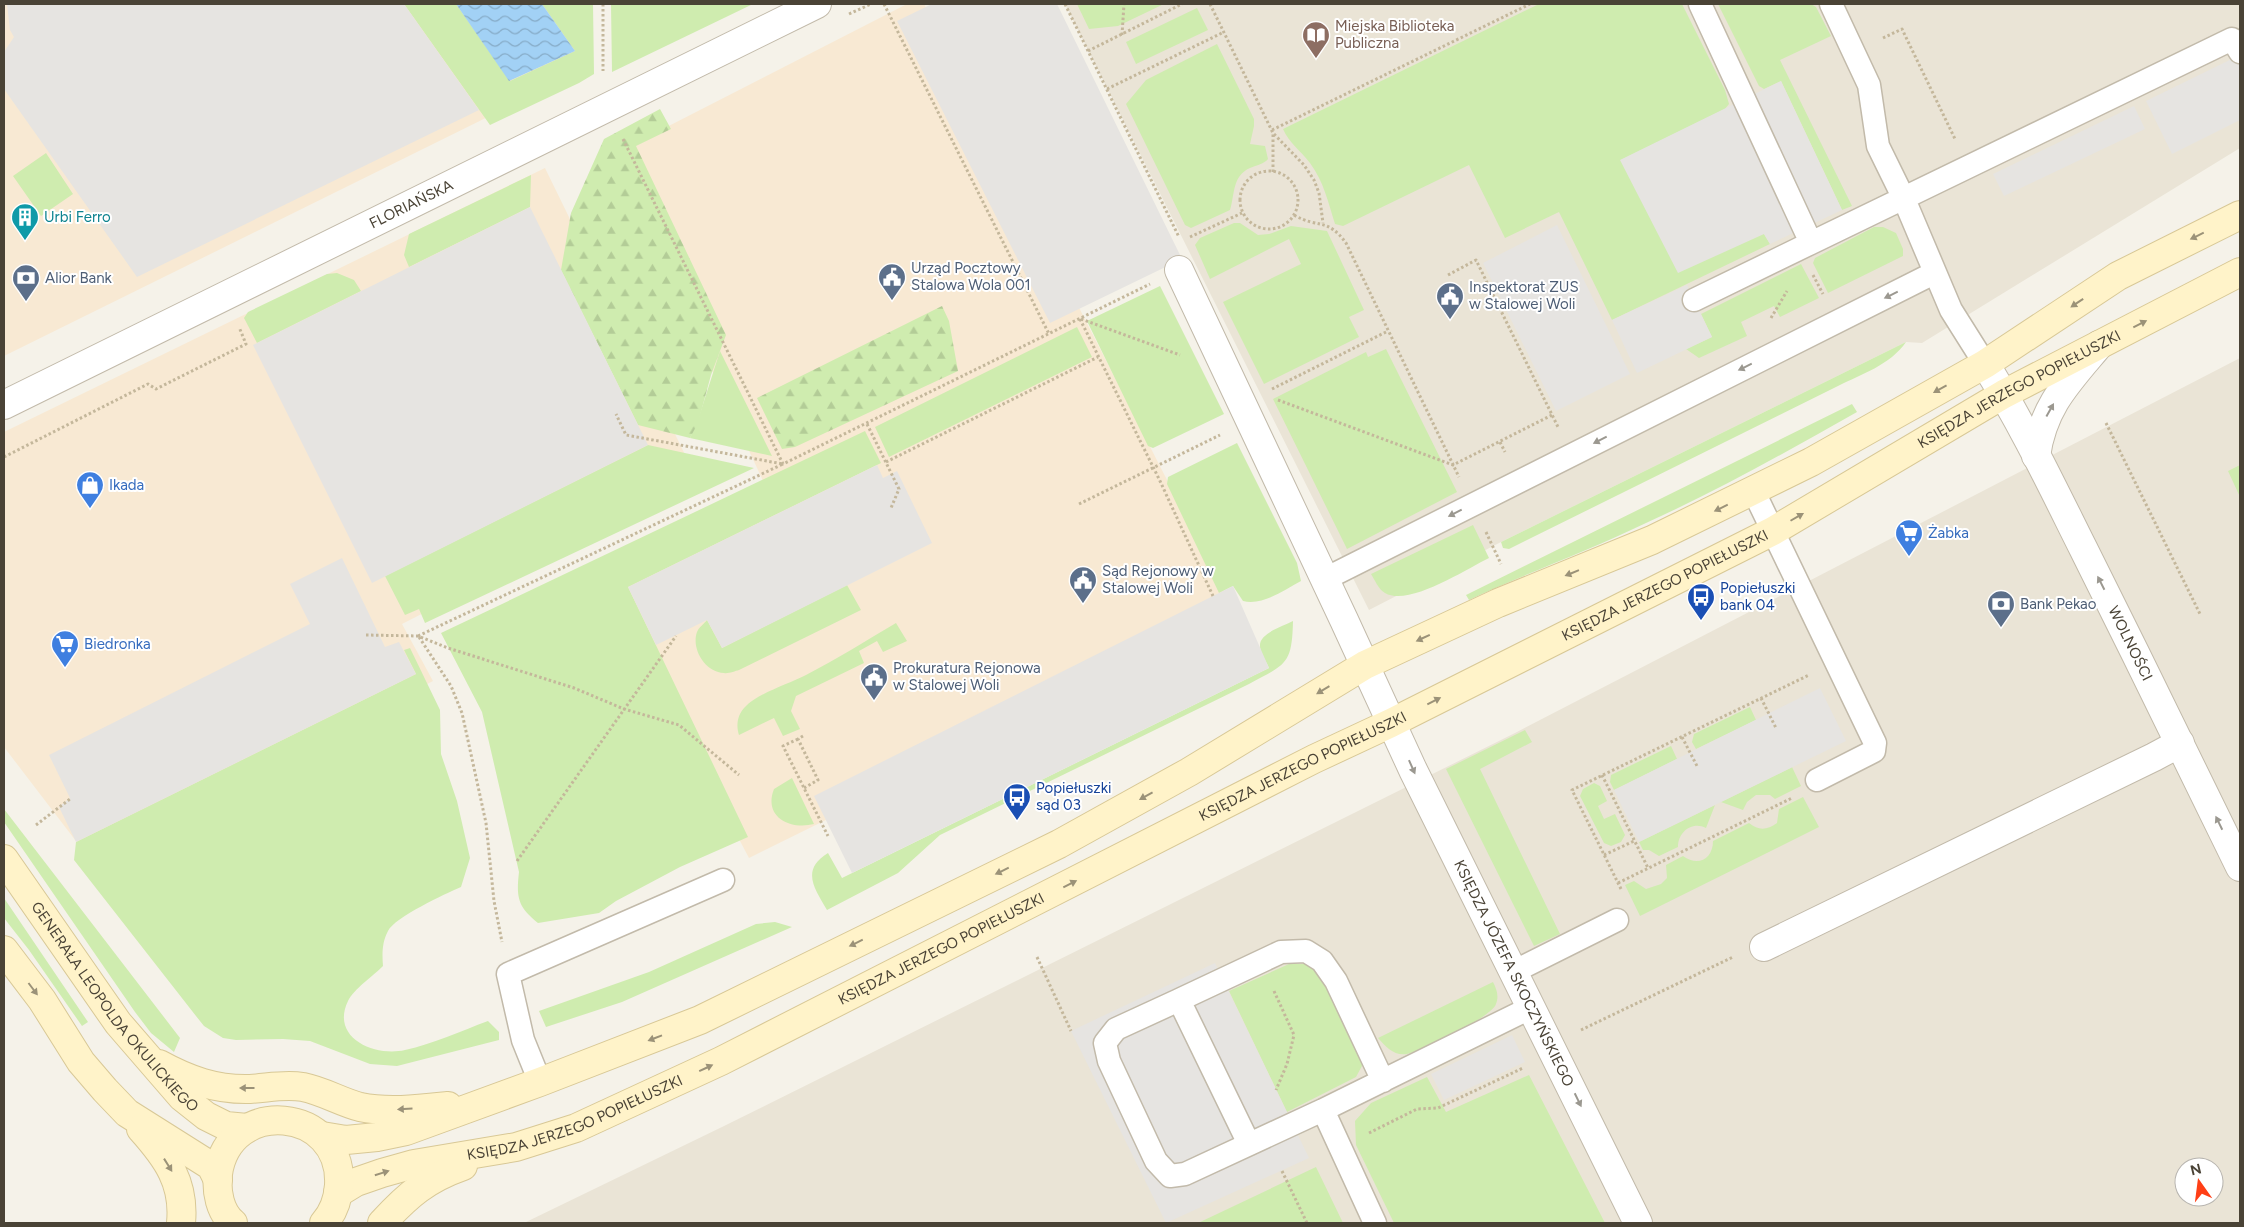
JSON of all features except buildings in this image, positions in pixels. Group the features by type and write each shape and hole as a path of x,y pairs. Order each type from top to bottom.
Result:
{"street":[{"name":"FLORIAŃSKA","path":"4,405 817,4"},
{"path":"223,1208 220,1162 234,1138 247,1128 273,1121 294,1122 322,1136 346,1140 406,1131 700,1020 1059,844 1189,772 1365,665 1498,604 1652,540 1754,492 1985,364 2118,276 2240,215"},
{"name":"KSIĘDZA JÓZEFA SKOCZYŃSKIEGO","path":"1179,270 1229,377 1254,408 1325,579 1413,770 1638,1223"},
{"name":"KSIĘDZA JERZEGO POPIEŁUSZKI","path":"338,1193 356,1182 382,1172 414,1164 516,1147 576,1128 721,1061 1314,759 1391,723 1773,531 2004,394 2240,272"},
{"path":"2036,456 2038,438 2047,414 2061,391 2099,345"},
{"name":"WOLNOŚCI","path":"1985,364 2004,394 2036,456 2240,867"},
{"path":"1764,947 2180,743"},
{"name":"GENERAŁA LEOPOLDA OKULICKIEGO","path":"4,859 118,1023 182,1097 206,1116 226,1126 247,1128"},
{"path":"4,950 42,1000 82,1062 156,1146 179,1185 182,1198 181,1223"},
{"path":"147,1058 186,1079 217,1086 249,1089 282,1085 304,1088 362,1107 389,1110 489,1101"},
{"path":"127,1113 211,1166 223,1208"},
{"path":"322,1136 336,1158 340,1172 335,1206 324,1223"},
{"path":"382,1223 409,1194 445,1172 516,1147"}],"lane":[{"path":"1700,4 1811,243"},
{"path":"1831,4 1867,77 1878,146 1904,199 1951,310 1985,364"},
{"path":"1694,300 2232,39 2240,52"},
{"path":"1325,579 1934,273"},
{"path":"1754,492 1874,743 1874,751 1866,757 1817,780"},
{"path":"540,1082 523,1040 508,974 723,880"},
{"path":"1514,971 1617,920"},
{"path":"1382,1081 1336,980 1322,961 1306,951 1281,952 1116,1029 1105,1043 1109,1061 1156,1161 1170,1176 1185,1174 1323,1110 1382,1081 1532,1007"},
{"path":"1179,1000 1249,1144"},
{"path":"1323,1110 1375,1223"}],"path":[{"path":"603,4 603,80"},
{"path":"884,4 1049,334"},
{"path":"1122,35 1124,4"},
{"path":"1088,51 1182,4"},
{"path":"1210,4 1273,132 1304,165 1314,180 1319,192 1324,223"},
{"path":"1273,132 1530,4"},
{"path":"1875,42 1902,29 1957,142"},
{"path":"1107,89 1224,32"},
{"path":"607,107 783,464"},
{"path":"1273,132 1273,172"},
{"path":"1264,171 1273,172 1290,180 1295,188 1298,197 1294,216 1280,228 1260,228 1252,224 1242,213 1239,198 1246,181 1264,171"},
{"path":"1181,241 1242,213"},
{"path":"1294,216 1306,223 1324,223 1338,231 1346,243 1462,482"},
{"path":"1448,275 1476,260 1561,433"},
{"path":"418,636 867,424 1179,270"},
{"path":"1768,324 1793,284"},
{"path":"1080,318 1154,468 1213,596"},
{"path":"1080,318 1198,362 1229,377 1254,408"},
{"path":"1079,504 1154,468 1388,331"},
{"path":"886,462 1098,357"},
{"path":"1254,408 1273,399 1453,465 1552,415"},
{"path":"616,414 626,435 783,464"},
{"path":"2106,423 2200,614"},
{"path":"867,424 899,488 891,508"},
{"path":"1500,442 1508,459"},
{"path":"366,635 418,636 448,648 574,688 624,709 679,725 740,775"},
{"path":"418,636 452,686 465,722 486,823 494,902 508,974"},
{"path":"517,861 676,636"},
{"path":"1617,920 1632,913 1572,790 1816,672"},
{"path":"1762,698 1776,728"},
{"path":"803,736 783,746 828,836"},
{"path":"1682,737 1697,766"},
{"path":"798,739 818,780 804,788"},
{"path":"1602,775 1648,868"},
{"path":"1618,883 1804,792 1817,780"},
{"path":"36,824 70,799"},
{"path":"1604,855 1634,841"},
{"path":"1579,1031 1752,948 1764,947"},
{"path":"1036,957 1071,1031"},
{"path":"1259,963 1281,1004 1294,1035 1287,1064 1276,1090"},
{"path":"1340,1147 1417,1109 1438,1108 1525,1068"},
{"path":"1282,1170 1307,1223"}],"shaded area":[{"path":"4,4 570,4 581,71 4,356"},
{"path":"7,4 404,4 479,110 137,277 4,89 4,52 14,37 10,30"},
{"path":"907,4 924,4 1237,617 749,858 602,580 771,498 612,155"},
{"path":"932,4 1057,4 1182,259 1050,323 897,21"},
{"path":"1065,4 2240,4 2240,148 1922,343 1906,342 1501,542 1369,610"},
{"path":"2240,55 2240,120 2172,154 2146,101"},
{"path":"1781,81 1842,210 1770,244 1764,234 1678,273 1620,160"},
{"path":"2134,106 2145,129 2004,196 1993,174"},
{"path":"545,168 695,475 402,624 433,681 92,862 4,747 4,432"},
{"path":"530,207 648,445 372,583 253,345"},
{"path":"1557,225 1630,374 1556,411 1483,263"},
{"path":"1687,285 1712,337 1637,373 1612,320"},
{"path":"2240,358 2240,1223 524,1223 722,1127 1515,733"},
{"path":"877,465 883,478 897,471 932,543 722,648 707,620 656,645 628,587"},
{"path":"342,558 385,647 399,642 416,674 76,842 59,807 70,798 49,755 310,624 290,584"},
{"path":"1233,586 1269,668 852,873 814,796"},
{"path":"1820,688 1846,741 1639,842 1614,790"},
{"path":"1215,963 1309,1158 1166,1223 1071,1031"},
{"path":"1512,1035 1525,1062 1444,1100 1431,1074"}],"green space":[{"path":"404,4 456,4 510,81 575,51 542,4 593,4 594,74 490,125"},
{"path":"611,4 753,4 612,72"},
{"path":"1077,4 1164,4 1118,26 1089,29"},
{"path":"1539,4 1682,4 1725,90 1729,104 1725,109 1621,160 1764,234 1770,244 1612,320 1559,212 1505,238 1469,165 1343,226 1335,224 1319,177 1283,129"},
{"path":"1718,4 1811,4 1816,7 1831,36 1780,60 1852,206 1842,210 1781,81 1764,89 1759,86"},
{"path":"1197,8 1208,30 1136,64 1126,42"},
{"path":"1217,44 1254,119 1250,144 1265,146 1268,159 1244,171 1240,176 1235,186 1230,210 1191,228 1185,225 1126,104 1146,80"},
{"path":"660,109 671,129 636,146 726,335 711,375 698,423 690,438 638,425 561,270 571,213 604,139"},
{"path":"46,153 73,194 41,216 13,176"},
{"path":"531,175 530,207 409,267 404,255 409,234"},
{"path":"1234,223 1240,223 1258,235 1269,234 1291,226 1327,231 1364,310 1349,317 1359,337 1264,384 1223,302 1301,264 1289,239 1210,279 1195,245 1200,238"},
{"path":"1874,227 1883,227 1896,233 1903,249 1903,256 1828,293 1813,263 1815,258"},
{"path":"1801,264 1819,298 1780,317 1774,306 1741,322 1747,336 1699,358 1686,349 1712,337 1701,314"},
{"path":"337,273 354,280 361,291 257,343 244,318 248,312 327,274"},
{"path":"1160,286 1224,414 1153,448 1148,446 1087,321"},
{"path":"942,306 949,321 958,371 795,447 782,449 757,398"},
{"path":"1077,327 1092,357 889,457 875,427"},
{"path":"1906,342 1892,357 1866,373 1509,549 1503,548 1501,542"},
{"path":"1386,349 1457,492 1347,549 1273,399 1366,352 1368,357"},
{"path":"720,351 772,456 690,438 697,423"},
{"path":"1852,404 1857,412 1727,484 1580,553 1469,600 1466,595"},
{"path":"865,431 881,463 628,587 748,837 680,867 616,901 599,913 538,923 522,907 518,895 519,872 482,712 441,633"},
{"path":"1237,443 1297,563 1301,581 1266,599 1251,602 1243,601 1233,586 1219,593 1167,484 1168,477"},
{"path":"648,445 754,468 425,623 419,609 405,615 385,576"},
{"path":"2240,465 2240,497 2228,471"},
{"path":"1473,525 1489,558 1452,578 1422,591 1395,596 1385,593 1371,574"},
{"path":"847,585 861,610 739,670 727,673 717,672 701,659 696,645 697,632 707,620 722,648"},
{"path":"1293,621 1291,647 1288,655 1279,667 1271,672 940,835 898,873 827,910 818,895 812,880 812,873 819,859 828,853 842,878 1269,668 1260,646 1263,637"},
{"path":"896,623 907,641 883,652 877,641 859,651 864,663 796,696 791,711 800,729 783,736 774,718 739,735 737,724 742,710 758,697 818,669"},
{"path":"410,648 440,710 441,754 457,801 470,858 461,887 433,900 392,925 388,931 383,948 383,966 359,987 348,1001 344,1014 345,1025 350,1035 358,1042 381,1050 405,1050 436,1041 488,1021 499,1032 499,1040 397,1066 370,1064 310,1041 283,1039 236,1040 223,1038 204,1026 74,860 76,842 416,674 404,650"},
{"path":"1750,707 1756,720 1696,749 1692,742 1694,734"},
{"path":"1525,730 1532,742 1480,769 1560,934 1534,946 1446,769"},
{"path":"1671,746 1677,759 1614,790 1610,782 1611,775"},
{"path":"1792,767 1801,786 1775,799 1770,795 1756,795 1747,802 1743,810 1721,802"},
{"path":"792,778 814,824 796,825 788,823 775,814 772,807 774,789"},
{"path":"1594,783 1600,786 1607,801 1598,806 1604,819 1615,814 1625,835 1621,842 1611,846 1604,843 1580,796 1583,789"},
{"path":"1803,797 1819,827 1640,916 1625,885 1634,881 1646,889 1661,884 1667,878 1666,865 1683,856 1694,861 1704,859 1710,852 1713,841 1749,823 1760,828 1773,825 1777,823 1779,809"},
{"path":"1715,805 1706,828 1696,826 1687,829 1680,837 1678,847 1659,856 1649,850 1643,850 1639,842"},
{"path":"4,809 180,1038 174,1052 151,1033 135,1012 4,822"},
{"path":"4,898 88,1022 82,1026 29,950 4,918"},
{"path":"775,922 792,927 622,1002 546,1027 539,1011 649,972 756,924"},
{"path":"1289,964 1309,964 1325,977 1363,1064 1356,1077 1287,1112 1229,991"},
{"path":"1493,982 1497,998 1492,1010 1470,1025 1441,1040 1415,1052 1398,1054 1384,1045 1378,1038"},
{"path":"1529,1075 1605,1223 1394,1223 1356,1145 1355,1121 1371,1103 1427,1077 1446,1112"},
{"path":"1316,1167 1343,1223 1198,1223"}],"water":[{"path":"456,4 542,4 575,51 509,81"}],"place":[{"name":"Miejska Biblioteka Publiczna","path":"1316,59"},
{"name":"Urbi Ferro","path":"25,241"},
{"name":"Urząd Pocztowy Stalowa Wola 001","path":"892,301"},
{"name":"Alior Bank","path":"26,302"},
{"name":"Inspektorat ZUS w Stalowej Woli","path":"1450,320"},
{"name":"Ikada","path":"90,509"},
{"name":"Żabka","path":"1909,557"},
{"name":"Sąd Rejonowy w Stalowej Woli","path":"1083,604"},
{"name":"Popiełuszki bank 04","path":"1701,621"},
{"name":"Bank Pekao","path":"2001,628"},
{"name":"Biedronka","path":"65,668"},
{"name":"Prokuratura Rejonowa w Stalowej Woli","path":"874,701"},
{"name":"Popiełuszki sąd 03","path":"1017,821"}]}
